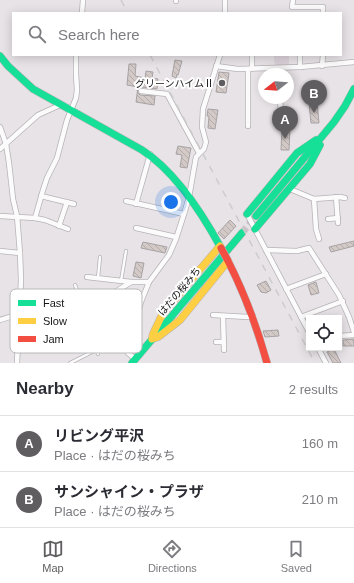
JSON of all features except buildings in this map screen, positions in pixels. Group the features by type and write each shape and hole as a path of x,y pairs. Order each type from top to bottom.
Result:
{"main road":[{"path":"0,56 8,66 33,89 150,154 169,172 189,197 228,260 253,316 267,363"},
{"path":"256,216 323,137 350,99 354,89"},
{"path":"255,229 310,164 323,137"},
{"path":"247,214 298,154 323,137"},
{"name":"はだの桜みち","path":"142,351 242,233"},
{"path":"221,247 163,313 152,334 152,339 158,337 180,320 228,260"},
{"name":"はだの桜みち","path":"134,361 141,353"}],"street":[{"path":"82,12 83,0"},
{"path":"225,0 225,12"},
{"path":"293,0 292,7 323,7 323,12"},
{"path":"300,7 300,12"},
{"path":"35,218 47,178 57,158 76,98 76,56"},
{"path":"142,300 150,282 169,255 184,214 189,197 196,157 204,149 206,142 202,127 203,109 220,56"},
{"path":"248,126 246,99 252,56"},
{"path":"300,56 300,67"},
{"path":"322,66 323,56"},
{"path":"279,68 322,66 354,62"},
{"path":"216,66 238,69 258,68"},
{"path":"141,91 167,94 199,153"},
{"path":"280,104 281,113"},
{"path":"0,149 38,115 60,105"},
{"path":"0,127 2,138 6,144 17,216 20,253 20,289"},
{"path":"136,204 150,154"},
{"path":"290,189 314,199 336,197 345,198"},
{"path":"41,196 74,204"},
{"path":"328,219 338,220 336,197"},
{"path":"314,199 316,229 319,239"},
{"path":"126,201 184,214"},
{"path":"59,226 67,202"},
{"path":"247,214 306,326"},
{"path":"0,216 35,218 68,229"},
{"path":"136,228 176,237"},
{"path":"266,250 297,251 309,248 343,301 354,334 342,336"},
{"path":"0,251 20,253"},
{"path":"286,289 326,274"},
{"path":"87,277 130,282 150,282"},
{"path":"118,289 130,282"},
{"path":"301,317 343,301"},
{"path":"213,316 253,316"},
{"path":"223,316 224,350"},
{"path":"0,320 10,317"},
{"path":"216,342 223,342"},
{"path":"320,351 326,363"},
{"path":"16,363 17,353"}],"lane":[{"path":"121,280 126,251"},
{"path":"98,278 100,257"},
{"path":"75,285 77,289"},
{"path":"70,363 86,353"}],"shaded area":[{"path":"274,56 289,56 289,65 277,66 274,62"}],"tunnel":[{"path":"242,233 256,216"}],"railway":[{"path":"121,0 127,12"},
{"path":"151,56 315,363"}],"traffic: fast":[{"path":"0,56 8,66 33,89 142,150 154,159 177,181 197,207 221,248"},
{"path":"256,216 334,122 354,89"},
{"path":"247,214 297,153 316,140"},
{"path":"255,229 310,164 320,145"},
{"path":"142,351 242,233"},
{"path":"132,363 140,353"}],"traffic: slow":[{"path":"220,246 163,313 152,339 158,337 180,320 228,261"}],"traffic: jam":[{"path":"221,248 227,259"},
{"path":"227,259 250,310 267,363"}],"place":[{"name":"グリーンハイムⅡ","path":"222,83"},
{"name":"サンシャイン・プラザ","path":"314,113"},
{"name":"リビング平沢","path":"285,139"}]}
